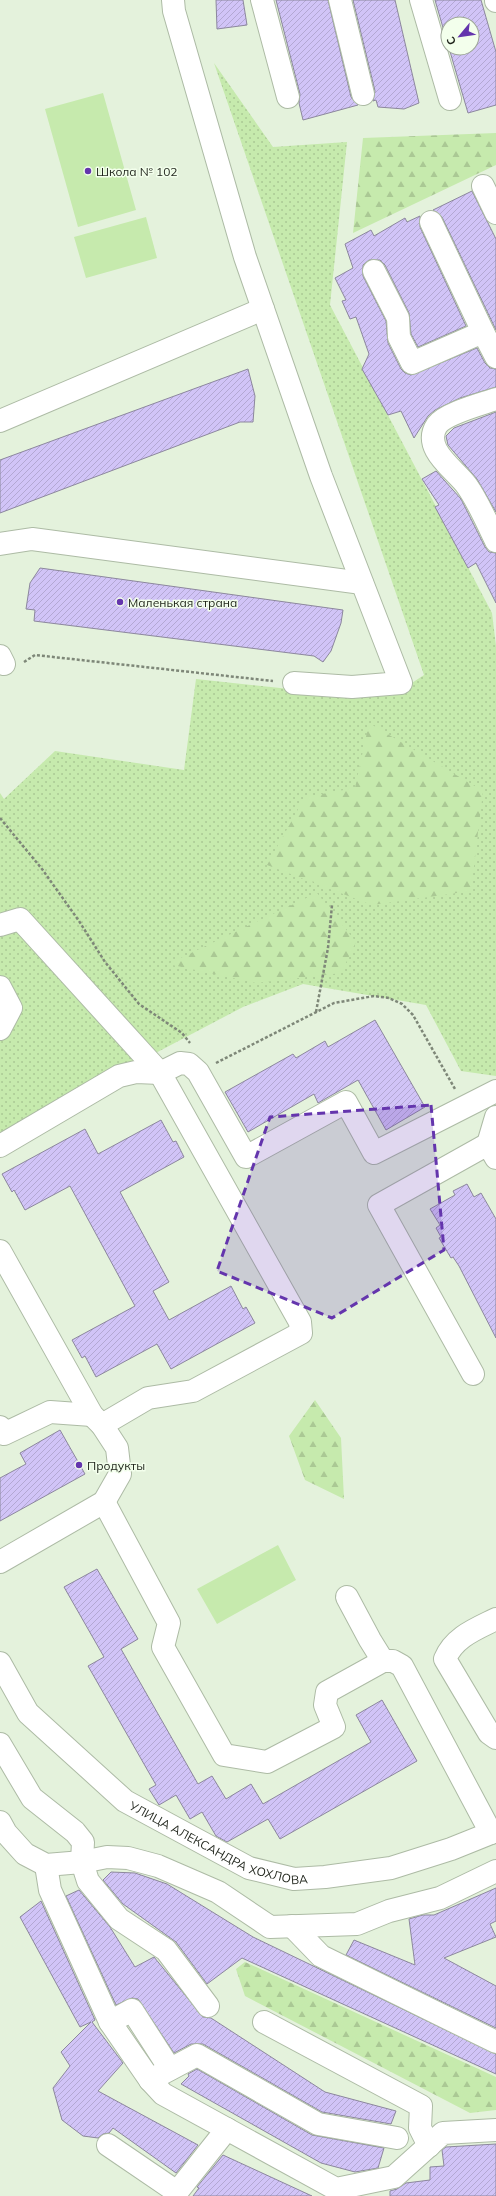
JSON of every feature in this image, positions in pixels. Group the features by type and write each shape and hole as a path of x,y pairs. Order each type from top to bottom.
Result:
{"street":[{"path":"173,0 174,12 238,234 263,309 321,476 401,683 352,687 294,683"},
{"path":"262,0 288,97"},
{"path":"340,0 364,94"},
{"path":"421,0 450,100"},
{"path":"483,186 496,213"},
{"path":"431,222 496,357"},
{"path":"374,271 398,318 399,337 412,363 483,332"},
{"path":"0,421 263,309"},
{"path":"496,399 448,417 437,425 434,438 439,456 467,486 496,541"},
{"path":"0,544 32,539 362,583"},
{"path":"0,925 20,919 160,1073 300,1322 301,1333 193,1391 148,1398 97,1420 50,1412 4,1434 0,1427"},
{"path":"0,987 11,1008 0,1029"},
{"path":"0,1146 119,1076 136,1072 160,1073 180,1063 189,1064 198,1072 246,1157 346,1102 374,1152 496,1091"},
{"path":"473,1374 379,1205 492,1151 496,1117"},
{"path":"0,1251 97,1420 117,1448 120,1474 104,1502 0,1562"},
{"path":"104,1502 170,1623 162,1647 224,1755 267,1762 334,1727 325,1705 327,1692 383,1660 393,1661 402,1666 494,1832"},
{"path":"347,1597 370,1640 383,1660"},
{"path":"496,1619 458,1639 449,1649 446,1659 489,1733 496,1738"},
{"name":"УЛИЦА АЛЕКСАНДРА ХОХЛОВА","path":"0,1663 28,1713 124,1801 249,1868 294,1879 391,1868 451,1849 494,1832"},
{"path":"0,1744 32,1798 75,1832 83,1842 82,1862 88,1882 119,1919 166,1950 208,2006"},
{"path":"0,1822 6,1833 25,1854 46,1864 82,1862 106,1857 121,1857 158,1866 218,1892 270,1927 357,1924 389,1911 440,1898 496,1871"},
{"path":"46,1864 50,1890 110,2022 150,2080 163,2094 336,2189 357,2196"},
{"path":"292,1926 321,1956 496,2042"},
{"path":"110,2022 132,2010 170,2069"},
{"path":"264,2022 421,2106 420,2128 429,2146"},
{"path":"150,2080 197,2055 318,2124 396,2138"},
{"path":"108,2145 177,2192 227,2129"},
{"path":"336,2189 394,2177 443,2133 496,2130"}],"path":[{"path":"7,662 35,655 294,683"},
{"path":"0,818 42,869 79,921 105,962 139,1004 182,1033 191,1044"},
{"path":"316,1012 328,948 332,905"},
{"path":"198,1072 334,1003 374,996 388,998 402,1004 413,1015 465,1106"}],"highlighted area":[{"path":"431,1105 444,1250 332,1318 217,1271 270,1117"}],"green space":[{"path":"214,63 273,147 347,142 330,305 492,613 496,646 496,1076 461,1071 426,1005 303,984 243,1007 0,1135 0,793 4,799 55,751 184,770 196,679 299,690 392,696 424,675"},
{"path":"103,93 136,210 78,227 45,109"},
{"path":"496,133 496,165 353,233 363,138"},
{"path":"146,217 157,258 86,278 74,237"},
{"path":"369,723 483,791 471,891 372,905 267,865 305,797 355,788"},
{"path":"317,893 356,942 341,973 256,983 168,964"},
{"path":"315,1400 341,1438 344,1499 305,1480 289,1436"},
{"path":"278,1545 296,1580 217,1624 197,1589"},
{"path":"245,1962 496,2077 496,2110 470,2113 245,1996 236,1969"}],"building":[{"path":"216,0 243,0 247,25 217,29"},
{"path":"276,0 328,0 351,97 358,105 303,120 299,103 300,94"},
{"path":"353,0 395,0 419,103 404,109 378,107 376,100 373,101 375,91"},
{"path":"435,0 481,0 496,52 496,105 468,113 451,56 480,56 480,16 440,16 440,17"},
{"path":"472,191 496,239 496,330 442,217 433,210"},
{"path":"420,216 420,227 466,326 418,347 411,334 409,313 385,265 380,260 369,260 363,265 363,276 386,321 388,343 401,369 405,373 411,375 477,348 485,363 490,368 496,369 496,387 460,398 435,410 428,416 414,438 401,411 388,415 362,369 369,354 356,317 350,319 342,301 346,300 335,278 353,268 345,244 371,230 374,236 405,218 407,222"},
{"path":"248,369 255,396 253,422 240,422 0,513 0,460"},
{"path":"496,412 496,512 477,479 448,445 446,436 454,428"},
{"path":"436,471 461,499 485,547 489,552 496,553 496,603 476,563 468,568 435,507 439,505 422,479"},
{"path":"40,568 343,610 341,623 331,651 323,662 314,656 34,621 35,610 26,609 30,583"},
{"path":"375,1020 425,1107 386,1130 358,1080 318,1103 314,1094 248,1132 225,1092 293,1054 296,1058 325,1041 328,1047"},
{"path":"161,1120 173,1142 176,1141 184,1157 120,1192 169,1282 153,1291 169,1320 231,1286 243,1309 246,1307 255,1323 171,1369 157,1344 96,1377 85,1356 82,1358 72,1340 135,1306 70,1186 25,1210 14,1190 12,1192 2,1174 85,1129 98,1154"},
{"path":"467,1184 474,1197 481,1193 496,1219 496,1338 459,1266 453,1257 451,1258 439,1238 441,1237 436,1228 440,1225 430,1209 455,1195 453,1191"},
{"path":"60,1430 85,1474 0,1521 0,1478 26,1464 20,1453"},
{"path":"97,1569 138,1639 121,1649 198,1784 212,1776 226,1799 251,1784 263,1804 371,1742 356,1715 382,1700 417,1761 280,1839 268,1819 227,1842 216,1836 202,1812 190,1819 176,1795 159,1805 149,1789 156,1785 88,1666 104,1657 64,1587"},
{"path":"111,1872 135,1873 167,1884 253,1937 496,2054 496,2074 242,1958 207,1984 176,1942 123,1904 103,1880"},
{"path":"496,1888 496,1921 490,1924 496,1937 444,1958 496,1986 496,2028 346,1955 354,1940 415,1965 409,1919 423,1915 434,1915"},
{"path":"79,1890 110,1927 135,1967 154,1957 203,2017 211,2018 325,2092 396,2111 391,2124 322,2112 203,2044 191,2044 174,2053 138,1999 132,1998 116,2005 66,1896"},
{"path":"41,1901 95,2020 92,2022 123,2063 98,2091 198,2145 176,2173 113,2128 109,2133 103,2134 98,2138 83,2136 62,2120 53,2088 70,2066 61,2052 91,2022 80,2027 20,1917"},
{"path":"197,2069 312,2135 384,2148 378,2168 355,2172 321,2163 181,2084 189,2076 188,2074"},
{"path":"496,2144 496,2196 390,2196 390,2191 397,2189 406,2183 430,2180 430,2167 444,2166 442,2150 446,2147"},
{"path":"223,2155 312,2196 193,2196 199,2188 197,2187"}],"place":[{"name":"Школа № 102","path":"88,171"},
{"name":"Маленькая страна","path":"120,602"},
{"name":"Продукты","path":"79,1465"}]}
